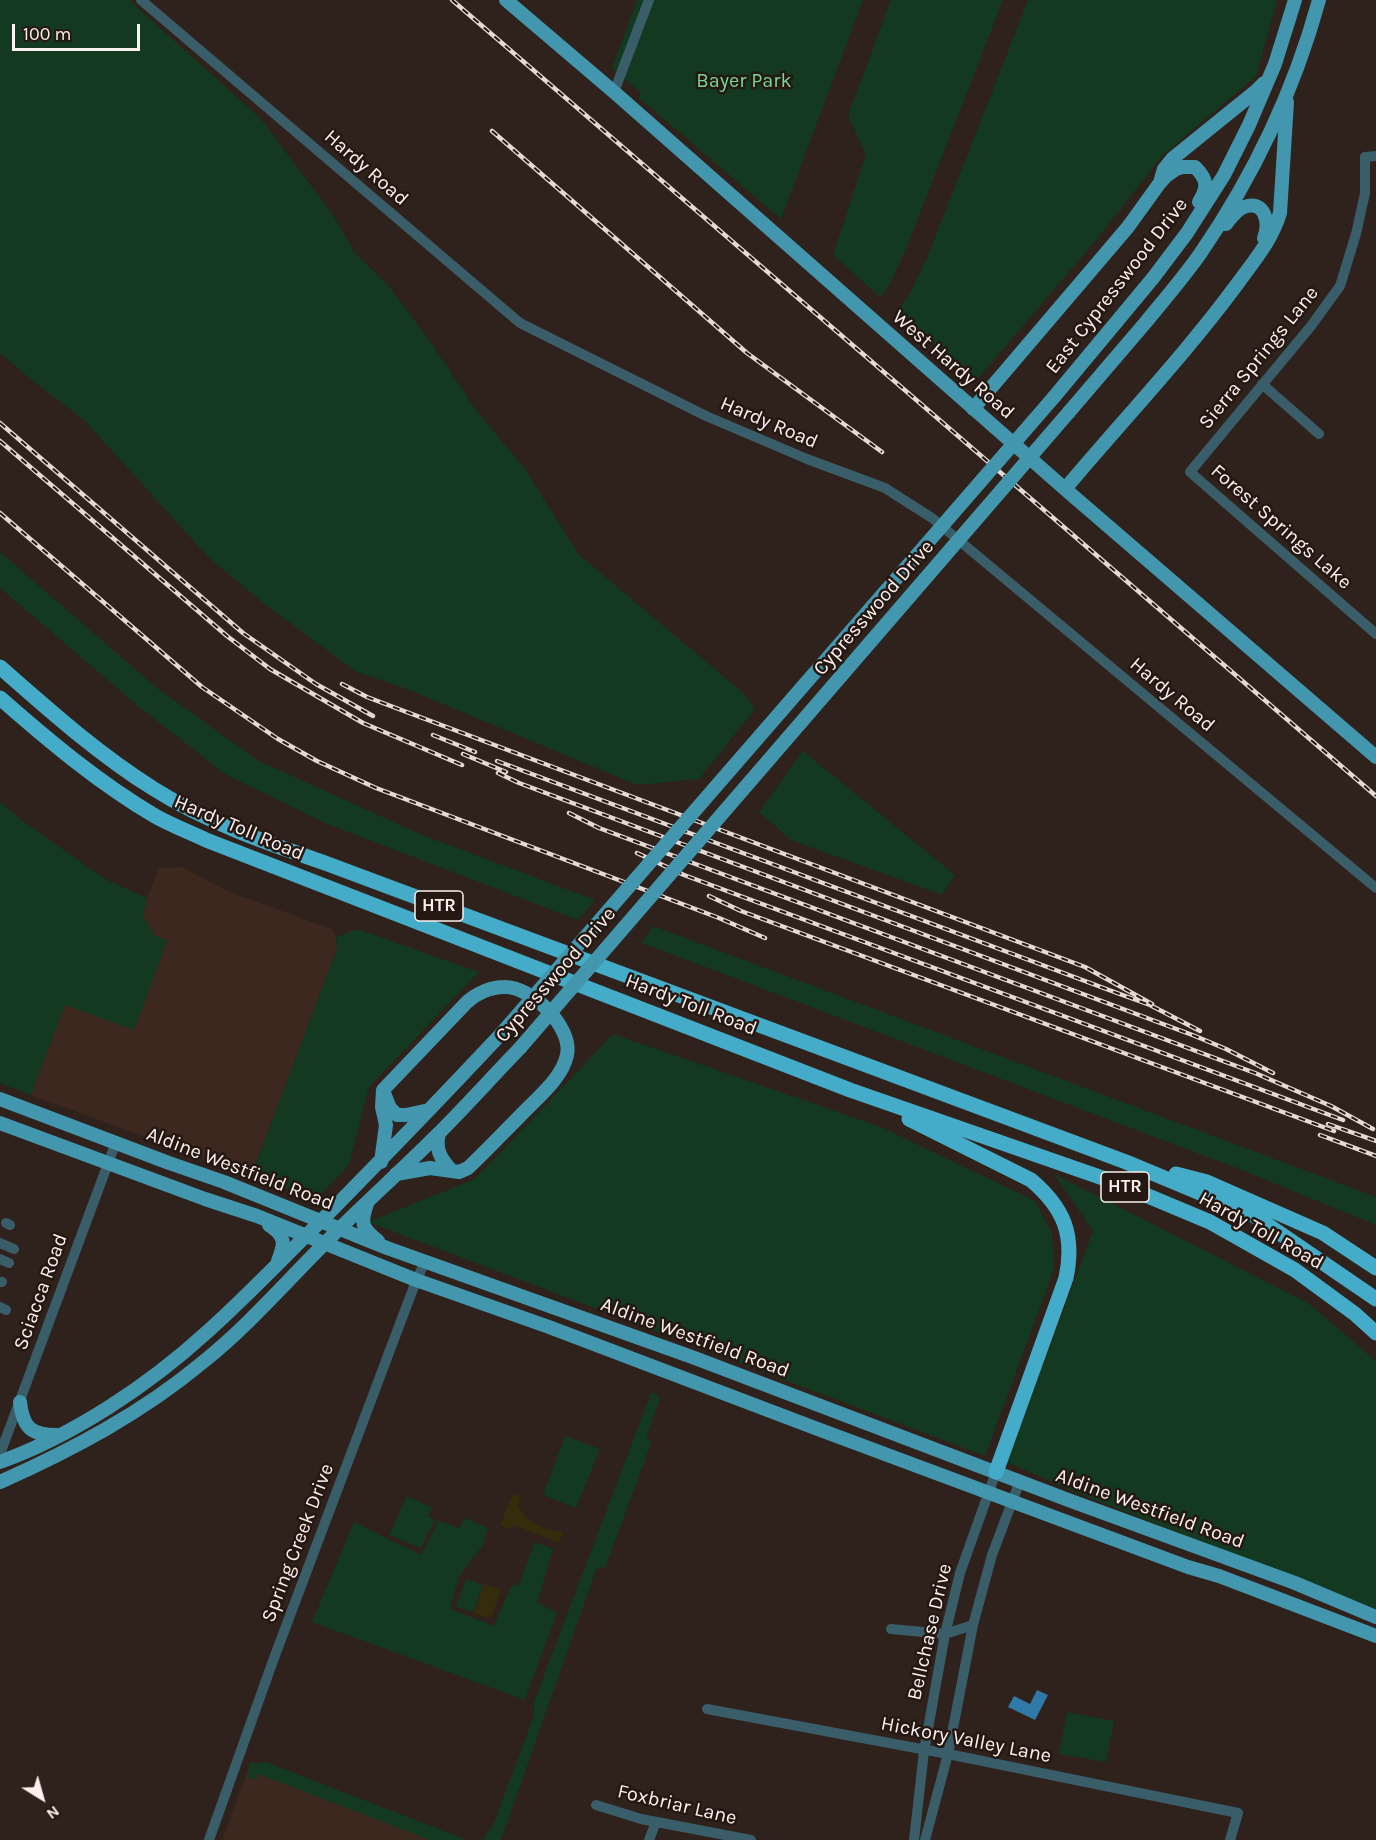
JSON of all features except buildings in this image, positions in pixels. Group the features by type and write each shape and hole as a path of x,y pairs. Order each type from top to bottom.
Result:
{"highway":[{"name":"Hardy Toll Road","path":"0,667 72,729 130,774 195,811 262,842 336,867 1126,1162 1253,1215 1376,1299"},
{"name":"Hardy Toll Road","path":"0,698 56,747 106,784 157,817 206,840 850,1090 1117,1183 1210,1222 1294,1270 1355,1314 1376,1333"},
{"path":"850,1090 1031,1179 1054,1202 1065,1224 1070,1250 1066,1278 996,1472"},
{"path":"1126,1162 1207,1182 1323,1233 1376,1268"}],"main road":[{"name":"West Hardy Road","path":"506,0 614,92 1065,489 1376,756"},
{"name":"East Cypresswood Drive","path":"1054,398 1153,278 1187,233 1224,175 1270,77 1295,0"},
{"name":"East Cypresswood Drive","path":"1070,412 1172,291 1199,255 1242,188 1288,89 1319,0"},
{"path":"1278,54 1298,62"},
{"path":"1159,184 1164,169 1172,159 1256,92 1270,77"},
{"path":"1065,489 1193,340 1270,239 1280,213 1288,89"},
{"path":"974,409 1128,228 1166,176 1176,169 1195,167 1202,174 1206,190 1153,278"},
{"path":"1199,255 1234,214 1241,208 1250,206 1263,211 1268,222 1267,230 1252,263"},
{"name":"Cypresswood Drive","path":"0,1462 60,1435 115,1402 164,1368 207,1332 381,1162 501,1034 1054,398"},
{"name":"Cypresswood Drive","path":"0,1482 103,1431 176,1384 204,1362 439,1133 520,1048 1070,412"},
{"path":"381,1162 386,1125 382,1107 383,1090 467,1002 483,991 504,987 517,989 540,1003 557,1019 566,1041 567,1054 556,1078 468,1168 459,1172 430,1168 396,1174"},
{"path":"383,1090 390,1108 397,1115 406,1116 429,1110"},
{"name":"Aldine Westfield Road","path":"0,1099 224,1182 387,1248 692,1357 1295,1583 1376,1617"},
{"name":"Aldine Westfield Road","path":"0,1123 108,1164 257,1216 416,1280 549,1327 1376,1636"},
{"path":"439,1133 437,1142 439,1154 451,1170"},
{"path":"367,1203 363,1216 365,1230 387,1248"},
{"path":"257,1216 279,1232 283,1248 278,1263"},
{"path":"549,1327 558,1308"},
{"path":"683,1378 692,1357"},
{"path":"164,1368 176,1384"},
{"path":"20,1402 21,1415 29,1428 42,1435 60,1435"},
{"path":"815,1428 824,1407"},
{"path":"1219,1576 1225,1558"},
{"path":"1356,1628 1362,1611"}],"street":[{"name":"Hardy Road","path":"141,0 519,323 706,416 807,459 885,488 932,518 1376,888"},
{"path":"614,92 649,0"},
{"name":"Sierra Springs Lane","path":"1190,471 1311,326 1340,286 1356,234 1370,156"},
{"path":"1262,384 1319,434"},
{"name":"Forest Springs Lake","path":"1190,471 1376,634"},
{"name":"Sciacca Road","path":"0,1454 116,1142"},
{"path":"0,1244 14,1249"},
{"name":"Spring Creek Drive","path":"209,1840 274,1658 425,1261"},
{"name":"Bellchase Drive","path":"914,1840 924,1750 945,1634 960,1573 996,1472"},
{"name":"Bellchase Drive","path":"925,1840 948,1754 973,1625 992,1555 1020,1481"},
{"path":"891,1629 945,1634 973,1625"},
{"name":"Hickory Valley Lane","path":"707,1709 948,1754 1238,1813 1230,1840"},
{"name":"Foxbriar Lane","path":"596,1804 656,1822 751,1840"},
{"path":"649,1840 656,1822"}],"shaded area":[{"path":"181,867 232,893 332,929 336,937 337,949 251,1176 31,1095 65,1004 167,942 154,935 143,916 147,898 159,868"},
{"path":"249,1768 446,1840 222,1840"}],"green space":[{"path":"0,0 129,0 260,118 333,215 354,252 387,284 432,344 476,410 525,469 579,555 741,691 755,709 699,779 637,785 407,689 355,671 262,602 209,558 85,421 0,353"},
{"name":"Bayer Park","path":"637,0 863,0 781,219 639,98 641,93 612,68"},
{"path":"891,0 1003,0 906,249 889,286 880,297 833,255 866,154 848,116"},
{"path":"1028,0 1277,0 1256,76 1162,156 1097,239 975,382 897,312 908,297 927,258"},
{"path":"0,552 157,688 257,760 422,835 595,900 578,920 327,824 225,774 138,706 0,588"},
{"path":"803,751 955,875 942,895 791,840 759,812"},
{"path":"0,802 24,822 105,879 147,898 143,916 154,935 167,941 134,1030 65,1005 31,1095 0,1083"},
{"path":"653,926 1376,1197 1376,1225 1242,1170 642,943"},
{"path":"357,929 479,972 369,1087 349,1165 315,1200 251,1176 337,949 336,937"},
{"path":"613,1034 881,1127 1035,1201 1052,1233 1054,1269 985,1456 368,1222 475,1179"},
{"path":"1054,1174 1308,1303 1376,1361 1376,1609 1077,1493 1007,1462 1093,1231"},
{"path":"651,1393 658,1394 659,1402 646,1438 652,1441 605,1568 597,1567 501,1840 482,1840 494,1823 534,1715 534,1702"},
{"path":"565,1436 600,1449 576,1508 543,1495"},
{"path":"407,1496 432,1508 428,1516 435,1520 421,1548 389,1535"},
{"path":"465,1518 488,1528 483,1545 459,1576 450,1609 494,1626 512,1584 518,1586 535,1542 553,1549 537,1603 557,1612 525,1700 312,1622 354,1522 421,1555 439,1521 459,1528"},
{"path":"466,1579 483,1585 473,1612 456,1607"},
{"path":"1067,1712 1114,1721 1106,1762 1059,1754"},
{"path":"266,1762 467,1840 430,1840 258,1774 256,1780 248,1777 249,1763"}],"sand":[{"path":"513,1494 521,1496 518,1506 531,1521 544,1528 564,1531 559,1543 514,1525 510,1529 500,1525"},
{"path":"484,1584 501,1590 491,1618 474,1614"}],"water":[{"path":"1037,1690 1048,1695 1035,1720 1008,1707 1014,1696 1030,1704"}],"railway":[{"path":"452,0 1376,796"},
{"path":"492,131 747,353 882,452"},
{"path":"0,423 243,633 316,684 373,716"},
{"path":"0,441 227,636 270,669 363,723 462,765"},
{"path":"0,513 202,687 278,739 317,761 376,788 719,918 765,938"},
{"path":"342,684 388,705 1085,967 1152,1004"},
{"path":"433,735 475,752"},
{"path":"463,754 506,772"},
{"path":"497,761 1150,1005 1200,1031"},
{"path":"498,773 519,783 1195,1036 1273,1073"},
{"path":"569,813 599,828 1255,1073 1331,1106 1373,1129"},
{"path":"637,853 684,875 1343,1120"},
{"path":"709,896 741,911 1334,1131"},
{"path":"1328,1124 1376,1141"},
{"path":"1320,1135 1376,1156"}]}
